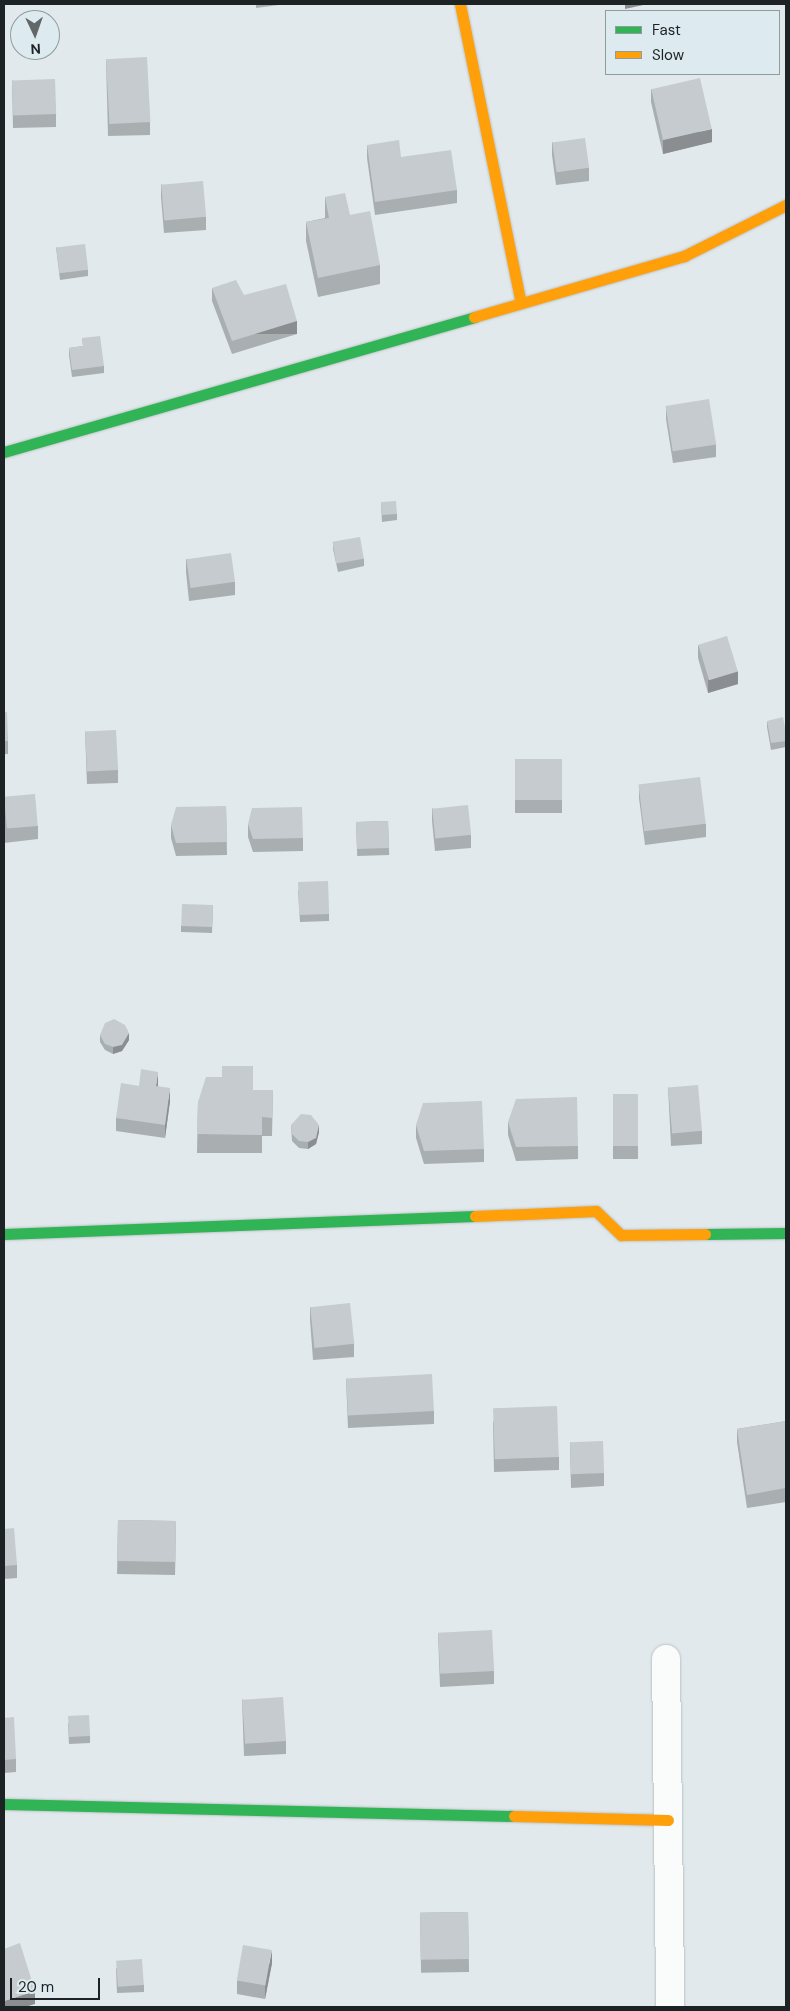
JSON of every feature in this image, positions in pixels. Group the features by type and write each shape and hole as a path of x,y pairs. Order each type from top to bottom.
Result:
{"street":[{"path":"460,4 520,303"},
{"path":"4,452 684,256 786,205"},
{"path":"4,1234 596,1211 621,1235 786,1233"},
{"path":"666,1659 670,2007"},
{"path":"4,1804 668,1820"}],"building":[{"path":"147,57 150,122 109,124 106,59"},
{"path":"700,78 712,129 663,140 651,89"},
{"path":"55,79 56,114 13,115 12,81"},
{"path":"585,138 589,168 556,172 552,143"},
{"path":"399,140 401,157 451,150 457,190 375,202 367,145"},
{"path":"203,181 206,217 164,221 161,185"},
{"path":"345,193 350,215 370,211 380,265 318,278 306,222 329,218 325,197"},
{"path":"85,244 88,270 59,273 56,248"},
{"path":"236,280 244,295 286,284 297,321 232,341 212,288"},
{"path":"100,336 104,366 72,370 69,348 83,346 82,338"},
{"path":"709,399 716,444 673,451 666,406"},
{"path":"396,501 397,514 382,515 381,502"},
{"path":"360,537 364,559 336,564 332,542"},
{"path":"231,553 235,582 190,588 186,559"},
{"path":"727,636 738,671 709,680 698,645"},
{"path":"4,712 7,712 8,741 4,741"},
{"path":"783,717 786,741 771,743 767,721"},
{"path":"116,730 118,770 87,772 85,732"},
{"path":"515,759 562,759 562,800 515,800"},
{"path":"700,777 706,824 644,831 638,785"},
{"path":"35,794 38,826 7,829 4,797"},
{"path":"468,805 471,835 435,839 432,809"},
{"path":"226,806 227,842 176,843 171,825 176,807"},
{"path":"302,807 303,838 253,839 248,824 252,808"},
{"path":"388,821 389,848 357,849 356,822"},
{"path":"328,881 329,914 299,915 298,882"},
{"path":"182,904 213,905 212,927 181,926"},
{"path":"114,1019 125,1025 129,1033 122,1045 113,1047 105,1044 100,1035 105,1023"},
{"path":"222,1066 253,1066 253,1090 273,1090 272,1118 262,1117 262,1135 197,1134 198,1102 206,1077 222,1077"},
{"path":"141,1069 158,1072 156,1086 170,1088 165,1125 116,1118 121,1083 139,1086"},
{"path":"698,1085 702,1131 672,1133 668,1088"},
{"path":"613,1094 638,1094 638,1146 613,1146"},
{"path":"577,1097 578,1146 516,1147 508,1122 516,1099"},
{"path":"482,1101 484,1149 424,1151 416,1125 423,1103"},
{"path":"301,1114 311,1115 319,1125 316,1138 308,1142 299,1141 292,1134 291,1125"},
{"path":"350,1303 354,1344 315,1348 310,1307"},
{"path":"432,1374 434,1411 348,1415 346,1379"},
{"path":"557,1406 559,1457 495,1459 493,1408"},
{"path":"786,1421 786,1488 747,1495 737,1429"},
{"path":"603,1441 604,1473 571,1474 570,1442"},
{"path":"118,1520 176,1521 175,1562 117,1561"},
{"path":"14,1528 17,1565 4,1566 4,1529"},
{"path":"492,1630 494,1671 440,1674 438,1633"},
{"path":"283,1697 286,1741 245,1744 242,1700"},
{"path":"89,1715 90,1736 69,1737 68,1716"},
{"path":"14,1717 16,1759 4,1760 4,1718"},
{"path":"468,1912 469,1959 421,1960 420,1913"},
{"path":"20,1943 35,1991 4,2001 4,1949"},
{"path":"243,1945 272,1950 265,1985 237,1980"},
{"path":"142,1959 144,1985 118,1987 116,1961"}],"traffic: fast":[{"path":"4,452 474,317"},
{"path":"4,1234 475,1216"},
{"path":"705,1234 786,1233"},
{"path":"4,1804 514,1816"}],"traffic: slow":[{"path":"460,4 521,303"},
{"path":"474,317 684,256 786,205"},
{"path":"475,1216 596,1211 621,1235 705,1234"},
{"path":"514,1816 668,1820"}]}
